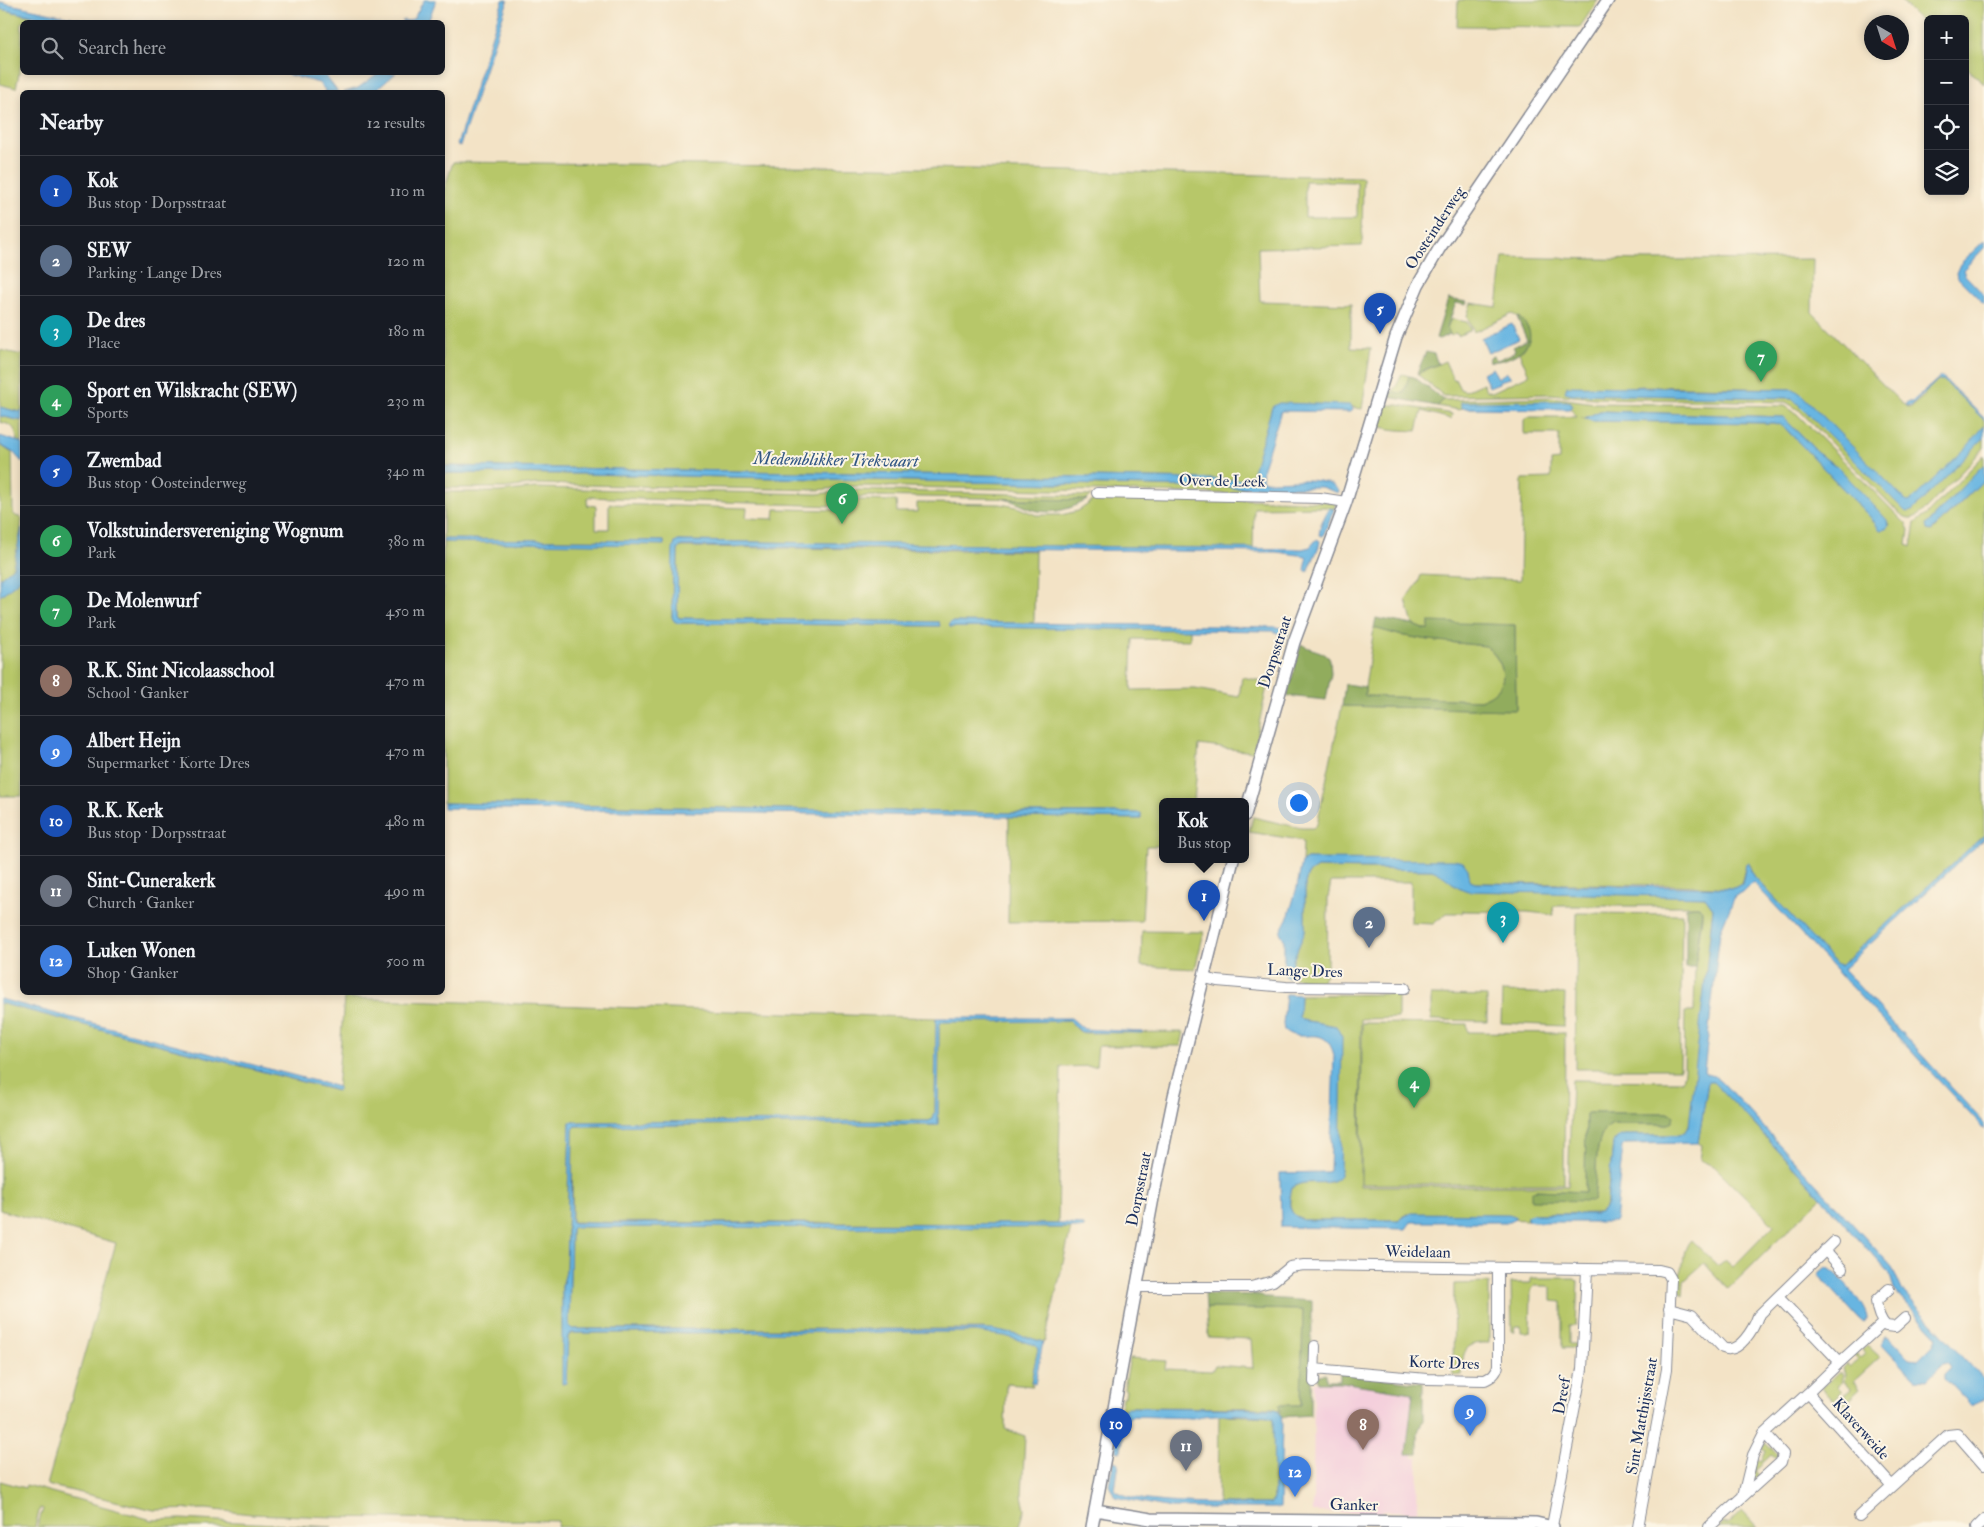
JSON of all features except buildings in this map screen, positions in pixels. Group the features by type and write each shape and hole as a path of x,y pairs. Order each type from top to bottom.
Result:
{"street":[{"name":"Oosteinderweg","path":"1346,502 1396,337 1418,285 1466,209 1608,0"},
{"name":"Over de Leek","path":"1097,493 1311,498 1346,502"},
{"name":"Dorpsstraat","path":"1249,801 1294,642 1346,502"},
{"name":"Dorpsstraat","path":"1092,1527 1136,1287 1174,1096 1232,863"},
{"name":"Lange Dres","path":"1205,978 1217,981 1286,987 1405,988"},
{"path":"1669,1309 1692,1315 1723,1348 1733,1349 1753,1330 1758,1316 1834,1242"},
{"path":"1825,1250 1842,1268"},
{"name":"Weidelaan","path":"1136,1287 1251,1288 1273,1281 1290,1267 1304,1264 1659,1270 1667,1272 1671,1279 1669,1309"},
{"name":"Korte Dres","path":"1314,1369 1427,1379 1485,1380 1489,1378 1495,1374 1498,1365 1498,1268"},
{"name":"Dreef","path":"1552,1527 1582,1369 1587,1270"},
{"path":"1889,1289 1876,1301 1876,1307 1883,1323 1886,1326 1895,1326 1905,1318"},
{"path":"1778,1298 1840,1362"},
{"name":"Sint Matthijsstraat","path":"1638,1527 1667,1369 1669,1309"},
{"path":"1743,1497 1753,1455 1764,1433 1883,1323"},
{"path":"1314,1382 1315,1346"},
{"name":"Klaverweide","path":"1808,1393 1892,1486"},
{"path":"1709,1527 1782,1459 1783,1454 1764,1433"},
{"path":"1859,1516 1952,1433 1957,1434 1984,1464"},
{"name":"Ganker","path":"1095,1510 1151,1519 1536,1523 1552,1527"},
{"path":"1976,1527 1984,1520"}],"shaded area":[{"path":"1314,1382 1341,1382 1418,1393 1413,1442 1413,1458 1418,1458 1417,1511 1382,1511 1382,1513 1313,1512"}],"green space":[{"path":"1458,0 1598,0 1580,27 1457,26"},
{"path":"1900,0 1984,0 1984,84 1969,70 1969,15 1924,15 1924,24"},
{"path":"0,9 32,16 31,20 20,20 20,69 16,88 0,84"},
{"path":"453,162 876,167 1363,177 1362,246 1258,248 1260,301 1351,304 1351,347 1371,348 1362,409 1352,407 1272,407 1253,476 1245,480 1232,479 1230,482 1224,479 445,466 445,187","holes":["1305,181 1357,182 1357,217 1305,217"]},
{"path":"1503,257 1648,260 1813,259 1812,312 1901,403 1910,408 1939,379 1943,379 1984,419 1984,428 1965,451 1910,506 1802,395 1791,389 1641,386 1569,393 1792,398 1908,512 1984,438 1984,448 1925,510 1918,516 1908,518 1897,511 1799,410 1786,402 1595,398 1551,394 1444,396 1417,374 1445,361 1460,389 1465,391 1483,383 1486,390 1492,392 1529,375 1519,352 1524,349 1530,338 1520,318 1512,314 1474,332 1467,316 1471,303 1497,307"},
{"path":"1448,299 1467,302 1466,305 1456,303 1447,327 1450,334 1439,339 1436,338"},
{"path":"1517,317 1528,328 1530,335 1528,342 1524,348 1511,357 1503,360 1489,361 1490,357 1493,356 1497,360 1513,353 1515,350 1513,347 1527,340"},
{"path":"1451,319 1467,322 1471,330 1458,336 1456,333 1451,336 1447,328"},
{"path":"0,350 20,355 20,411 0,407"},
{"path":"1426,352 1434,354 1438,364 1417,373"},
{"path":"1402,374 1409,376 1404,393 1392,392 1388,396 1397,385"},
{"path":"1409,376 1414,377 1444,400 1437,406 1389,397 1392,392 1404,393"},
{"path":"1552,397 1594,403 1785,406 1797,414 1906,524 1909,530 1907,545 1911,547 1915,523 1926,515 1984,455 1984,464 1926,525 1932,531 1984,480 1984,835 1840,966 1755,877 1751,871 1751,866 1746,864 1741,884 1734,888 1675,885 1475,883 1470,881 1468,869 1307,859 1302,862 1303,842 1300,840 1249,832 1253,817 1301,828 1313,828 1317,824 1342,706 1516,710 1515,625 1429,623 1429,629 1423,629 1413,625 1406,600 1418,583 1421,575 1520,580 1522,479 1551,478 1551,461 1559,460 1559,434 1524,434 1524,420 1527,417 1577,417 1571,407 1461,408 1459,410 1437,406 1444,400","holes":["1600,411 1783,417 1820,455 1834,464 1889,524 1885,529 1872,521 1783,426 1774,423 1592,421 1581,418"]},
{"path":"1398,405 1452,414 1451,419 1422,411 1417,431 1392,429 1377,425 1382,407"},
{"path":"0,416 20,421 20,442 17,441 13,428 8,424 0,422"},
{"path":"0,445 12,453 13,513 20,517 20,535 13,567 0,578"},
{"path":"445,473 1230,486 1231,488 1246,489 1241,494 857,486 818,490 537,484 505,488 445,488"},
{"path":"535,488 817,494 854,490 1091,496 1087,500 866,496 833,506 588,497 587,505 596,506 596,529 609,529 609,504 747,508 746,518 774,519 775,509 837,510 860,500 896,501 897,512 917,512 917,503 1000,504 1017,507 1036,515 1061,515 1078,511 1099,497 1157,497 1166,500 1174,497 1336,502 1334,509 1326,507 1254,508 1253,549 679,541 675,543 672,617 678,623 940,626 939,622 679,618 677,615 678,548 680,547 1035,551 1034,623 951,622 950,627 1190,629 1190,640 1133,639 1131,690 1195,689 1239,697 1242,677 1268,682 1253,752 1199,745 1194,798 1159,798 1159,846 1146,846 1142,921 1008,922 1009,816 1141,819 1141,813 1010,813 445,803 445,542 664,544 664,541 445,539 445,492 499,492"},
{"path":"1004,499 1087,500 1068,508 1048,512 1034,510"},
{"path":"20,580 20,796 0,796 0,596"},
{"path":"1376,618 1413,625 1423,629 1429,629 1429,622 1515,625 1516,710 1342,706 1345,684 1365,687 1365,696 1480,700 1490,695 1501,683 1503,676 1502,668 1493,653 1486,646 1399,635 1374,628"},
{"path":"1374,628 1399,635 1429,640 1486,646 1493,653 1502,669 1501,683 1497,690 1480,700 1365,696"},
{"path":"1301,644 1324,653 1330,659 1331,674 1326,700 1287,696"},
{"path":"1317,868 1432,870 1443,874 1453,884 1705,897 1713,908 1690,1123 1686,1131 1679,1135 1624,1135 1618,1137 1613,1143 1607,1203 1603,1211 1598,1213 1533,1214 1527,1216 1527,1220 1407,1214 1398,1220 1303,1220 1298,1217 1290,1207 1292,1188 1298,1183 1332,1182 1336,1026 1302,1020 1299,1017 1300,995 1398,994 1398,1018 1361,1019 1360,1186 1568,1186 1572,1080 1682,1081 1684,1071 1685,1012 1694,1012 1695,967 1702,917 1702,911 1698,906 1553,906 1554,915 1528,912 1463,911 1462,913 1447,913 1433,924 1411,923 1411,882 1331,882 1328,898 1327,973 1320,983 1290,977 1293,960 1305,931 1305,883 1308,874","holes":["1671,1113 1674,1116 1668,1124 1613,1124 1606,1129 1598,1147 1593,1201 1535,1190 1585,1192 1586,1114"]},
{"path":"1698,906 1702,911 1695,967 1686,967 1686,908"},
{"path":"1577,913 1682,914 1680,1069 1575,1069"},
{"path":"1142,931 1204,932 1195,969 1141,966"},
{"path":"1502,992 1565,994 1564,1026 1501,1023"},
{"path":"1431,995 1487,996 1487,1021 1431,1020"},
{"path":"344,998 936,1018 935,1114 933,1119 929,1121 570,1122 566,1273 562,1286 563,1384 566,1383 568,1336 574,1333 974,1332 1018,1338 1027,1341 1038,1349 1031,1382 1033,1386 1006,1384 1005,1429 1025,1436 1022,1495 1025,1510 1020,1525 1009,1527 557,1527 558,1521 334,1517 251,1514 206,1509 154,1510 47,1485 116,1243 0,1210 0,1003 337,1091"},
{"path":"942,1021 1070,1021 1079,1031 1085,1033 1184,1032 1181,1046 1098,1046 1096,1066 1061,1067 1058,1224 572,1222 573,1130 575,1126 938,1125 939,1024"},
{"path":"1362,1023 1467,1024 1468,1032 1565,1033 1564,1184 1361,1184"},
{"path":"1711,1081 1718,1085 1821,1198 1728,1289 1704,1263 1684,1281 1683,1296 1676,1288 1676,1284 1682,1268 1686,1247 1691,1240 1718,1266 1725,1260 1733,1267 1774,1225 1715,1167 1700,1160 1702,1145 1698,1143 1708,1082"},
{"path":"1671,1113 1674,1116 1671,1123 1667,1124 1613,1124 1606,1129 1598,1147 1593,1201 1531,1200 1531,1192 1535,1190 1585,1192 1586,1114"},
{"path":"885,1226 1071,1228 1045,1341 1043,1343 983,1329 572,1329 569,1326 571,1229 573,1227"},
{"path":"1531,1278 1575,1278 1578,1281 1576,1325 1569,1325 1569,1344 1575,1344 1575,1348 1562,1348 1562,1302 1551,1301 1551,1288 1548,1286 1535,1286 1531,1290 1530,1332 1521,1332 1521,1326 1515,1326 1514,1332 1512,1332 1511,1283 1531,1283"},
{"path":"1489,1283 1489,1343 1474,1344 1469,1347 1464,1355 1462,1375 1453,1376 1454,1284"},
{"path":"1205,1294 1261,1295 1267,1298 1312,1301 1311,1415 1281,1417 1279,1405 1301,1405 1303,1310 1206,1308"},
{"path":"1206,1308 1303,1310 1301,1405 1280,1405 1279,1412 1273,1408 1132,1407 1120,1410 1122,1397 1125,1396 1126,1390 1124,1389 1130,1358 1166,1361 1165,1369 1212,1371 1215,1365 1253,1368 1251,1339 1208,1337"},
{"path":"1867,1345 1880,1357 1854,1381 1860,1389 1840,1408 1836,1404 1837,1402 1851,1389 1844,1381 1845,1374 1843,1368 1847,1364 1850,1367 1858,1360 1853,1355 1855,1353 1860,1358 1865,1354 1862,1350"},
{"path":"1838,1372 1843,1374 1841,1382 1837,1387 1842,1392 1834,1401 1822,1388"},
{"path":"1326,1373 1326,1380 1340,1380 1340,1373 1423,1383 1423,1420 1418,1432 1418,1454 1406,1454 1413,1393 1341,1382 1318,1382 1317,1376"},
{"path":"1219,1415 1271,1417 1274,1420 1274,1499 1272,1504 1218,1504"},
{"path":"1765,1442 1778,1454 1777,1459 1771,1455 1755,1470 1759,1476 1753,1479 1756,1459 1762,1461 1766,1451 1761,1449"},
{"path":"0,1481 25,1488 26,1485 152,1520 180,1519 332,1527 37,1527 43,1509 40,1508 35,1527 0,1527"},
{"path":"1742,1511 1757,1527 1718,1527 1722,1523 1728,1524"}],"water":[{"path":"424,0 436,0 429,20 411,20 414,18"},
{"path":"503,0 508,0 460,146 457,145"},
{"path":"0,2 85,20 52,20 0,9"},
{"path":"289,75 325,75 336,90 325,90 319,83"},
{"path":"375,75 394,75 376,90 351,90 358,88"},
{"path":"1984,241 1984,248 1963,270 1965,275 1984,295 1984,304 1957,277 1956,273 1960,264"},
{"path":"1512,324 1519,339 1488,353 1481,338"},
{"path":"1492,368 1498,378 1507,372 1510,378 1499,381 1499,383 1489,387 1483,373"},
{"path":"1940,377 1984,420 1944,381 1938,380 1911,406 1905,405 1907,402 1912,402"},
{"path":"1567,386 1794,389 1907,502 1911,501 1966,448 1984,426 1984,438 1912,511 1906,512 1792,398 1572,394 1565,392"},
{"path":"1461,402 1571,402 1572,406 1569,409 1461,408"},
{"path":"1279,403 1351,405 1353,410 1351,412 1281,411 1263,467 1262,478 1264,481 1305,480 1325,482 1339,491 1338,493 1321,487 1231,488 1230,486 445,473 445,466 1224,479 1230,482 1231,479 1245,480 1251,478 1272,407"},
{"path":"0,407 20,411 20,421 0,416"},
{"path":"1600,411 1783,417 1820,455 1838,467 1887,520 1888,526 1886,529 1880,530 1871,518 1783,426 1774,423 1592,421 1585,418"},
{"path":"0,436 20,442 20,460 14,453 0,445"},
{"path":"1984,464 1984,480 1931,531 1927,530 1926,525"},
{"path":"1329,508 1334,509 1333,512 1323,536 1319,535 1321,524"},
{"path":"20,537 20,580 0,596 0,578 13,567"},
{"path":"445,539 664,541 664,545 445,542"},
{"path":"1317,539 1320,541 1319,546 1308,572 1305,570 1306,556 1277,552 682,546 678,548 677,615 679,618 939,622 940,626 678,623 672,617 673,550 675,543 678,541 1302,549 1310,547"},
{"path":"951,622 1277,627 1287,629 1289,632 1285,641 1282,641 1282,635 1273,631 950,627 949,624"},
{"path":"445,803 1010,813 1141,813 1141,819 445,808"},
{"path":"1984,835 1984,839 1843,969 1984,1123 1984,1129 1753,882 1743,892 1735,896 1720,932 1704,1071 1706,1074 1715,1076 1722,1082 1892,1267 1902,1290 1984,1380 1984,1399 1972,1406 1945,1378 1945,1374 1951,1368 1947,1363 1943,1364 1927,1380 1915,1379 1882,1344 1885,1336 1889,1337 1910,1359 1918,1360 1935,1343 1937,1336 1894,1290 1890,1274 1754,1124 1713,1082 1708,1082 1698,1143 1625,1144 1623,1146 1615,1222 1532,1222 1527,1220 1527,1216 1533,1214 1595,1214 1601,1212 1607,1203 1613,1143 1618,1137 1624,1135 1679,1135 1686,1131 1689,1126 1713,908 1705,897 1468,891 1458,887 1432,870 1317,868 1308,874 1305,883 1305,931 1293,960 1290,977 1286,977 1284,970 1284,939 1280,932 1289,915 1302,862 1307,859 1454,860 1463,862 1468,869 1470,881 1475,883 1734,888 1742,884 1746,864 1749,863 1755,877 1840,966"},
{"path":"1286,994 1300,995 1299,1017 1302,1020 1336,1026 1342,1037 1340,1175 1330,1182 1304,1183 1292,1188 1290,1207 1294,1214 1303,1220 1398,1220 1411,1213 1509,1214 1515,1216 1515,1219 1509,1222 1411,1222 1406,1229 1281,1227 1280,1173 1330,1171 1334,1055 1330,1045 1319,1036 1298,1036 1284,1030"},
{"path":"0,999 338,1087 338,1091 0,1003"},
{"path":"936,1018 1071,1018 1084,1029 1143,1032 1081,1032 1070,1021 941,1022 939,1024 938,1125 575,1126 573,1130 571,1221 574,1223 1064,1224 1084,1225 1084,1228 573,1227 571,1229 569,1326 572,1329 992,1330 1043,1342 1035,1384 1031,1382 1038,1349 1035,1345 1005,1336 974,1332 571,1333 568,1336 566,1383 562,1384 562,1287 566,1272 570,1122 929,1121 933,1119 935,1113"},
{"path":"1826,1267 1844,1282 1863,1307 1867,1319 1863,1322 1818,1274"},
{"path":"1128,1407 1276,1409 1281,1415 1282,1423 1280,1508 1171,1508 1115,1497 1109,1484 1114,1461 1119,1463 1115,1489 1124,1495 1163,1502 1188,1503 1270,1504 1274,1499 1273,1418 1233,1415 1210,1415 1193,1418 1131,1416 1126,1421 1120,1452 1116,1451 1122,1411"}],"place":[{"name":"Zwembad","path":"1380,334"},
{"name":"De Molenwurf","path":"1761,382"},
{"name":"Volkstuindersvereniging Wognum","path":"842,524"},
{"name":"Kok","path":"1204,921"},
{"name":"De dres","path":"1503,943"},
{"name":"SEW","path":"1369,948"},
{"name":"Sport en Wilskracht (SEW)","path":"1414,1108"},
{"name":"Albert Heijn","path":"1470,1436"},
{"name":"R.K. Kerk","path":"1116,1449"},
{"name":"R.K. Sint Nicolaasschool","path":"1363,1450"},
{"name":"Sint-Cunerakerk","path":"1186,1471"},
{"name":"Luken Wonen","path":"1295,1497"}],"water label":[{"name":"Medemblikker Trekvaart","path":"836,460"}]}
